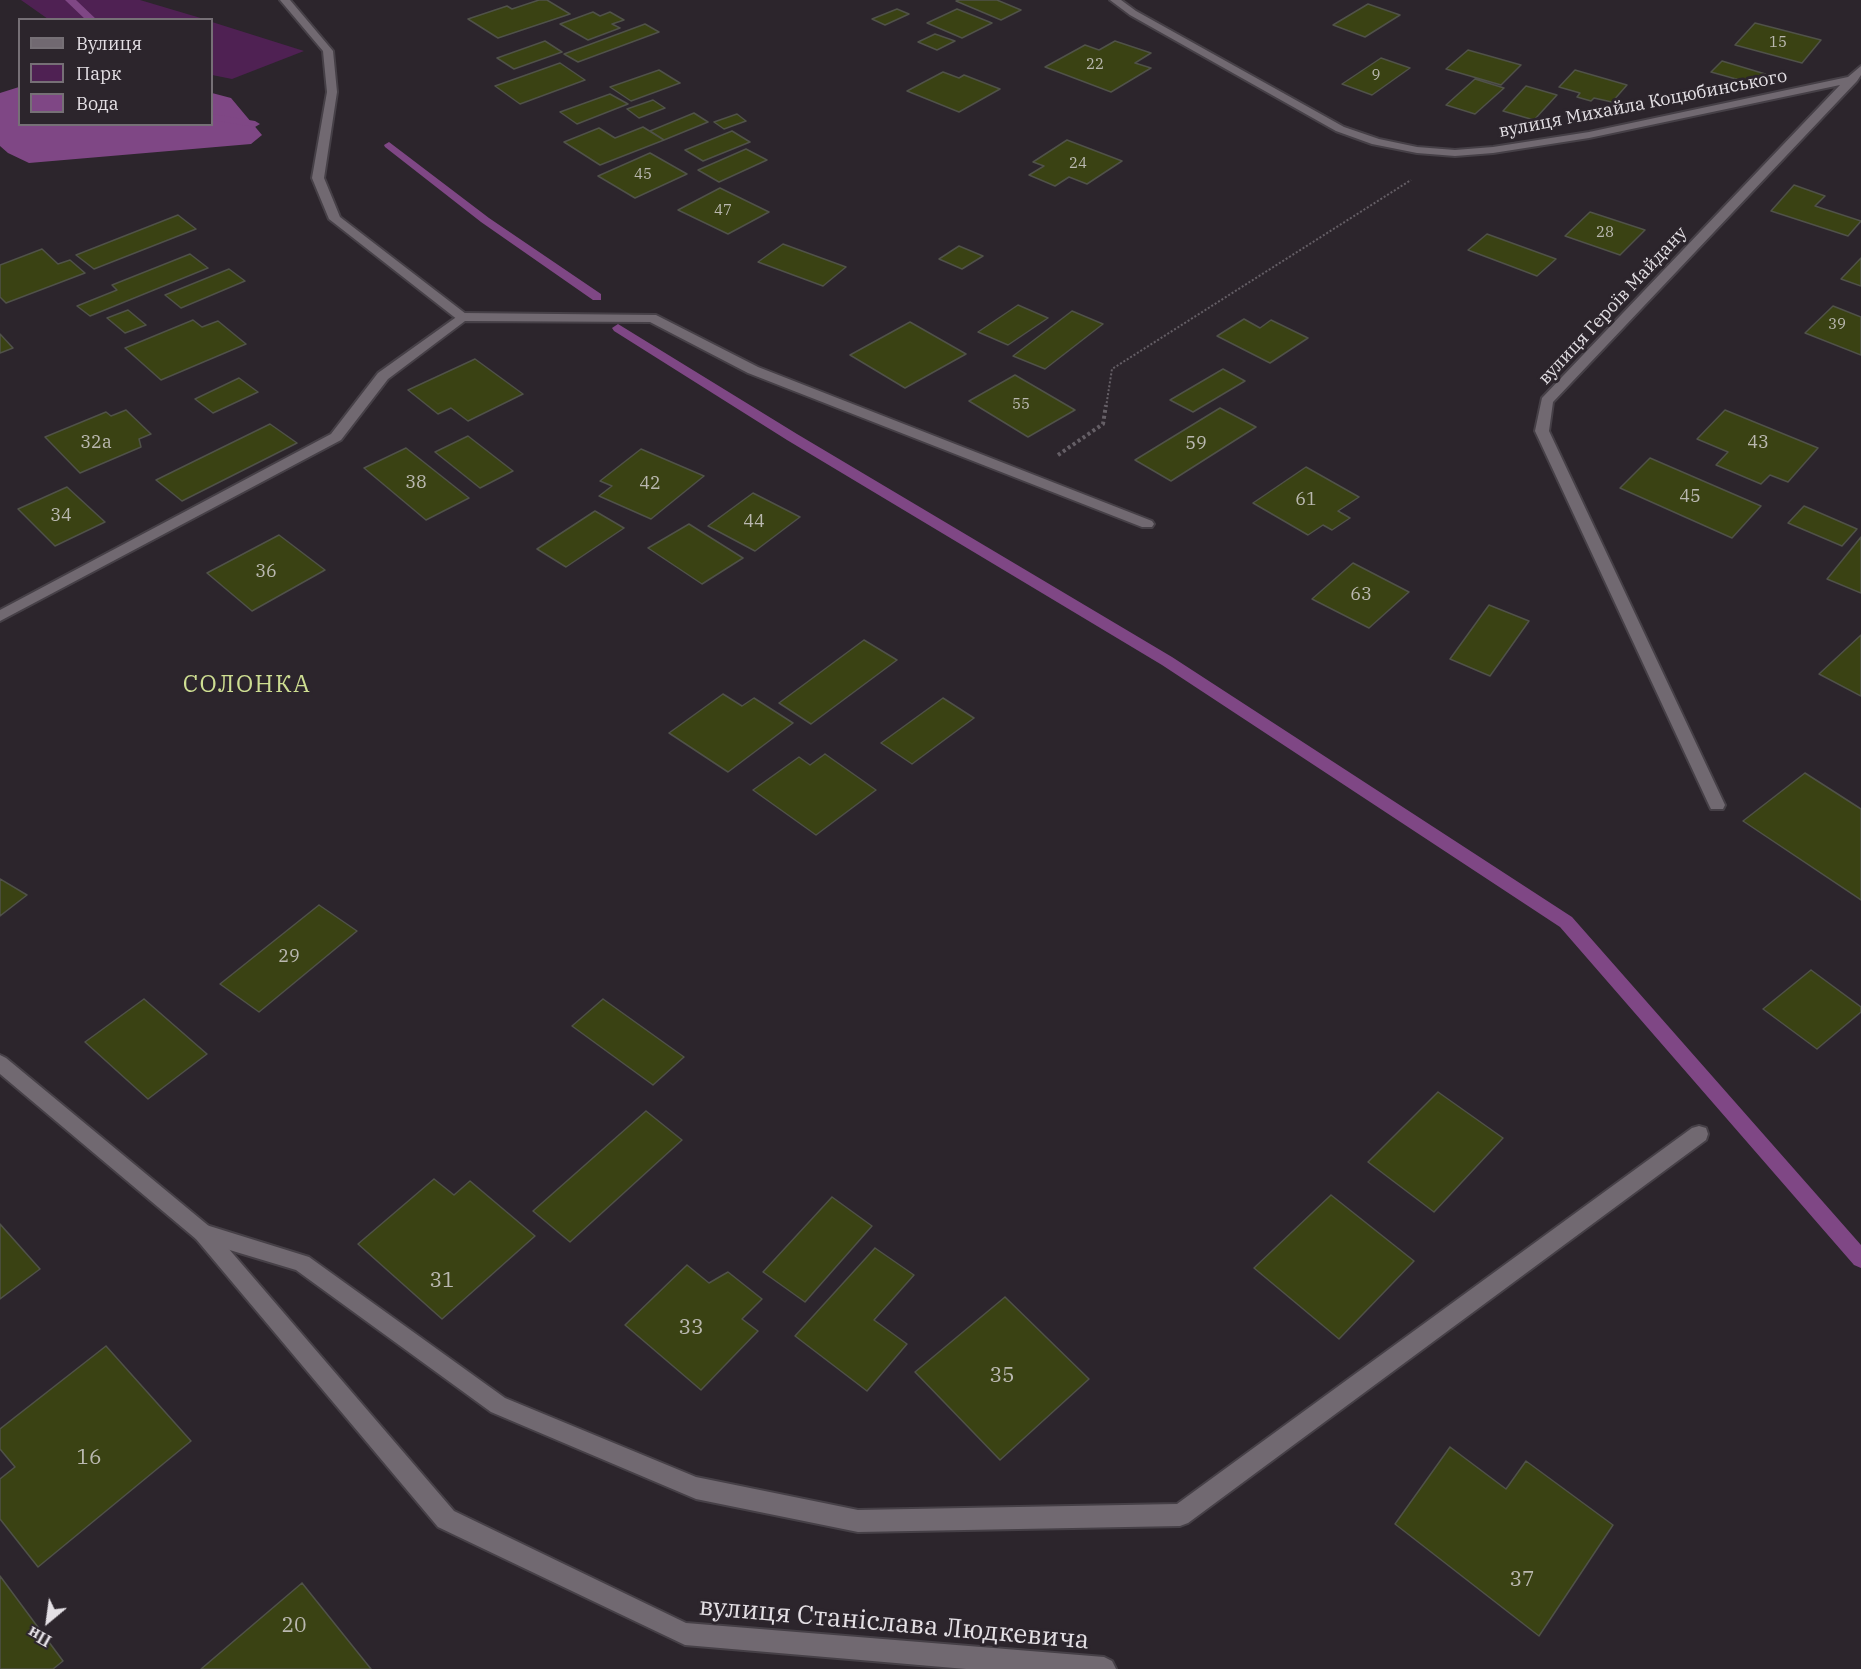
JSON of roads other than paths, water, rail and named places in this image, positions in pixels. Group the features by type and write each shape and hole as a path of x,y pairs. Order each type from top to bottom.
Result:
{"street":[{"path":"285,0 328,51 332,92 318,178 335,219 462,317"},
{"name":"вулиця Михайла Коцюбинського","path":"1115,0 1133,13 1340,129 1377,142 1417,150 1455,153 1493,150 1589,135 1857,74"},
{"name":"вулиця Героїв Майдану","path":"1717,805 1542,431 1547,401 1857,74"},
{"path":"0,616 336,437 383,376 462,317 652,318 753,370 1147,524"},
{"name":"вулиця Станіслава Людкевича","path":"0,1063 203,1233 446,1519 685,1634 1104,1669"},
{"path":"203,1233 302,1263 498,1405 696,1488 858,1521 1180,1515 1699,1134"}],"water":[{"path":"18,87 18,126 213,126 213,93 231,98 262,135 251,144 29,163 8,153 0,146 0,93"}],"waterway":[{"path":"70,0 90,18"},
{"path":"213,117 255,124"},
{"path":"389,145 485,220 597,297"},
{"path":"618,328 792,437 1167,661 1566,922 1861,1259"}],"district":[{"name":"СОЛОНКА","path":"247,685"}]}
